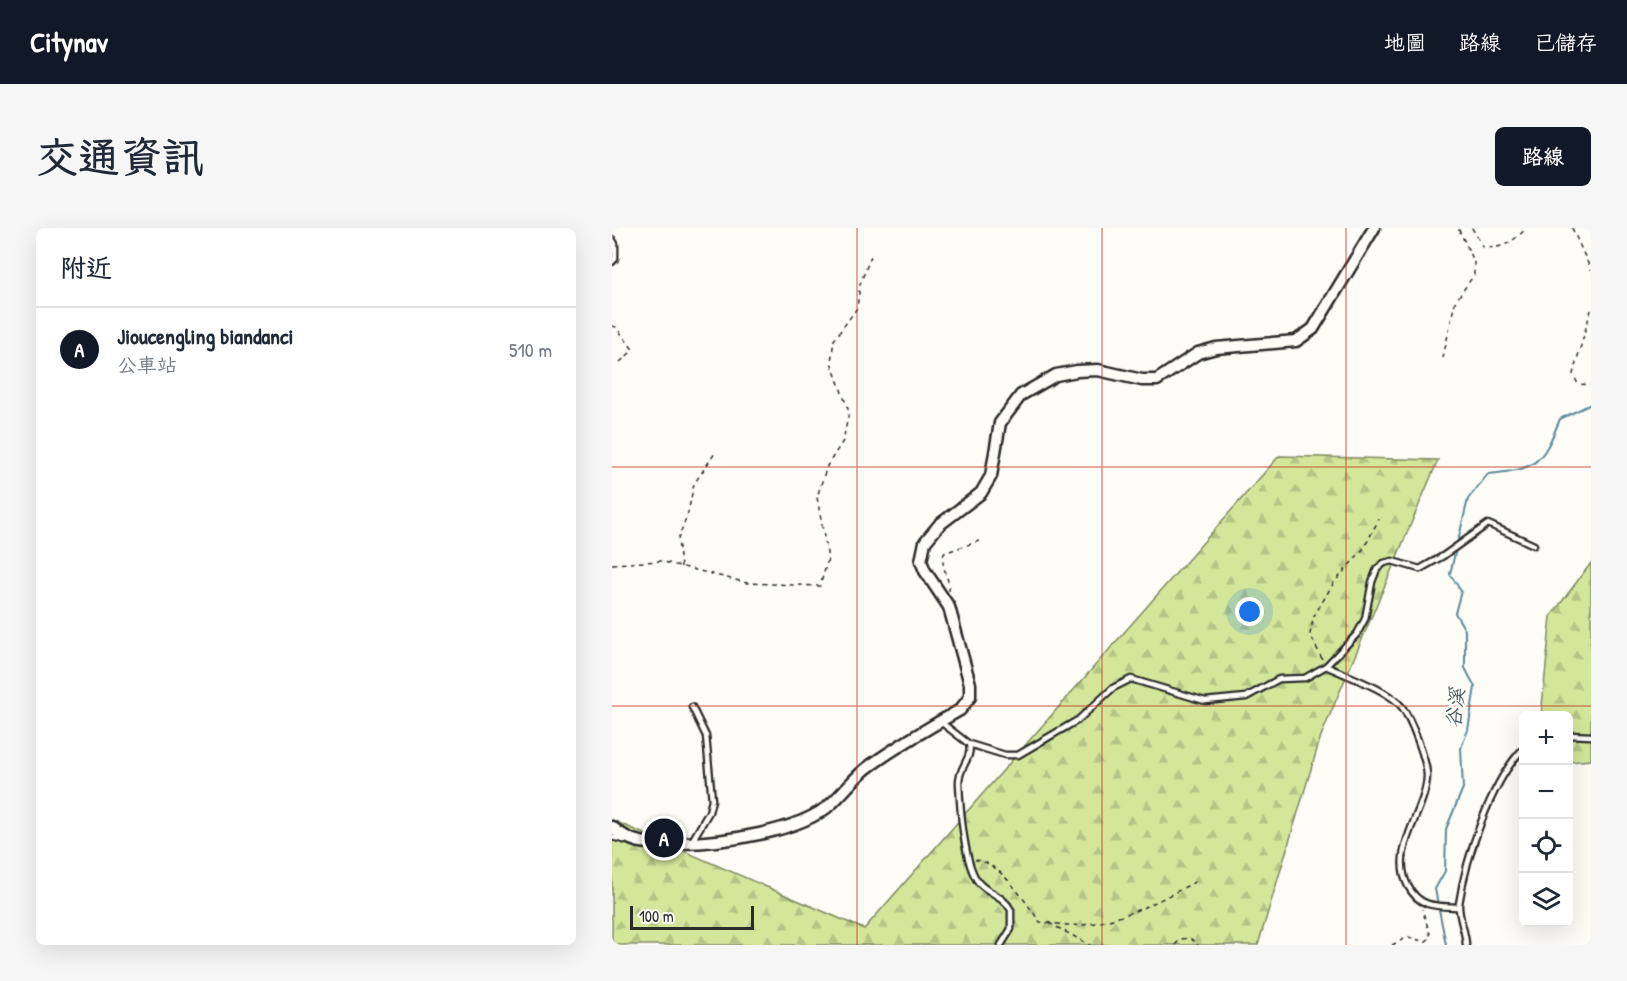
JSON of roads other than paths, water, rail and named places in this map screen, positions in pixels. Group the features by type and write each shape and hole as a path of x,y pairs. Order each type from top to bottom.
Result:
{"street":[{"path":"612,827 627,840 690,843 720,842 774,830 807,818 831,804 849,783 870,765 960,710 970,697 970,684 948,607 921,561 925,542 939,525 981,493 991,476 1000,423 1021,395 1056,375 1098,370 1142,380 1157,380 1198,353 1216,348 1296,341 1313,329 1374,228"}],"lane":[{"path":"612,239 615,244 615,259 612,262"},
{"path":"940,721 969,744 1005,755 1018,755 1078,720 1113,688 1131,679 1205,701 1246,697 1279,679 1305,678 1326,666 1357,634 1365,619 1372,582 1377,570 1384,563 1392,561 1420,568 1443,556 1488,524 1534,545"},
{"path":"1326,666 1384,694 1406,712 1427,773 1426,788 1405,848 1403,863 1406,880 1420,902 1431,906 1459,907"},
{"path":"690,843 709,812 712,800 706,736 692,707"},
{"path":"1573,735 1591,736"},
{"path":"969,744 970,755 959,774 968,859 980,884 997,894 1011,910 1011,929 1001,945"},
{"path":"1466,945 1459,907 1476,837 1504,773 1519,754"},
{"path":"612,837 627,840"}],"waterway":[{"name":"谷溪","path":"1446,945 1435,889 1445,871 1446,829 1463,788 1461,748 1468,730 1475,687 1465,668 1465,630 1455,613 1461,591 1450,574 1468,499 1488,474 1517,470 1535,462 1548,446 1560,419 1591,404"}],"place":[{"name":"Jioucengling biandanci","path":"664,838"}]}
